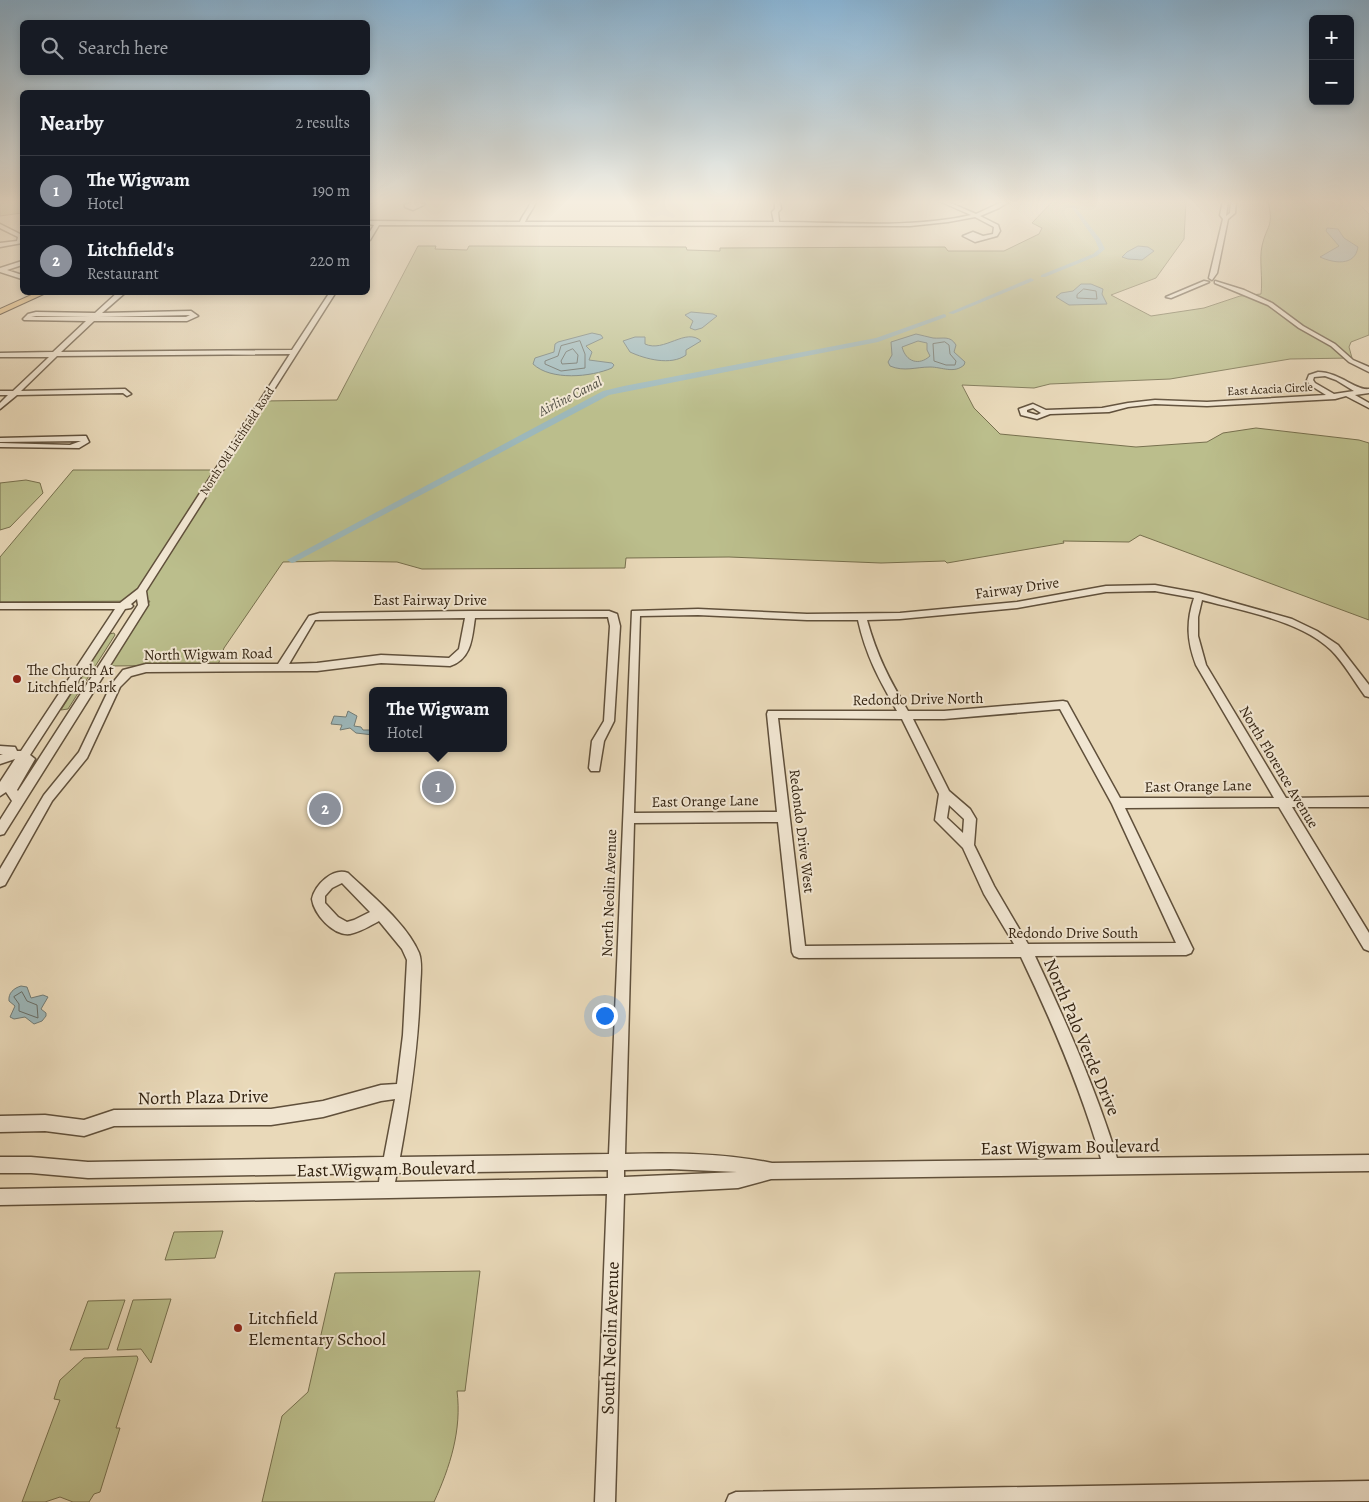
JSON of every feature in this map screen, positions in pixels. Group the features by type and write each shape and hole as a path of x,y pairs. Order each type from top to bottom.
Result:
{"main road":[{"path":"0,306 26,295"},
{"path":"0,312 38,295"}],"street":[{"path":"4,271 20,276"},
{"path":"1214,271 1214,280"},
{"path":"1169,297 1214,280 1270,304 1301,327 1333,345 1351,361 1369,370"},
{"path":"0,407 120,295"},
{"name":"North Old Litchfield Road","path":"0,791 19,754 122,605 141,591 331,295"},
{"path":"55,317 147,316 191,313 194,316 187,319 147,316"},
{"path":"0,354 295,352"},
{"name":"East Acacia Circle","path":"1335,396 1312,384 1311,376 1333,376 1365,392"},
{"path":"0,397 118,391 125,391 127,394 113,398 72,394"},
{"name":"East Acacia Circle","path":"1046,412 1157,410 1207,404 1335,396 1365,392"},
{"path":"0,393 13,395"},
{"path":"1348,395 1369,406"},
{"name":"East Acacia Circle","path":"1103,410 1114,406 1191,402 1207,404"},
{"path":"1151,404 1157,410"},
{"path":"0,440 26,443 70,446 79,446 85,442 83,438 26,443 0,445"},
{"name":"Fairway Drive","path":"635,613 698,612 862,617 934,614 992,608 1119,588 1155,588 1199,596 1289,621 1314,632 1334,647 1369,693"},
{"path":"0,830 142,606 141,591"},
{"name":"North Florence Avenue","path":"1199,596 1194,610 1192,627 1194,645 1200,662 1214,690 1369,945"},
{"path":"0,606 142,606"},
{"name":"North Neolin Avenue","path":"616,1174 635,613"},
{"name":"North Wigwam Road","path":"0,881 48,798 83,755 106,704 123,676 140,669 281,668 329,666 381,659 453,661 460,657 463,652 470,614"},
{"name":"East Fairway Drive","path":"281,668 308,623 318,616 606,614 614,616 609,721 598,741 595,768"},
{"name":"North Palo Verde Drive","path":"862,617 869,646 878,668 906,716 945,794 966,812 970,819 968,845"},
{"name":"Redondo Drive North","path":"772,714 906,716 971,714 1063,705 1117,803"},
{"name":"Redondo Drive West","path":"772,714 799,952"},
{"path":"0,750 11,750 30,760 11,790 18,801"},
{"path":"0,760 19,754"},
{"name":"North Palo Verde Drive","path":"945,794 941,820 968,845 989,890 1024,949 1064,1033 1101,1131 1112,1167"},
{"name":"East Orange Lane","path":"1117,803 1369,802"},
{"name":"Redondo Drive South","path":"799,952 1186,949 1117,803"},
{"name":"East Orange Lane","path":"628,818 783,817"},
{"path":"379,914 352,927 342,927 334,923 319,903 318,897 326,886 340,877 344,877 379,914 400,937 414,958 412,1023 405,1091 385,1190"},
{"name":"North Plaza Drive","path":"0,1124 45,1123 84,1128 114,1118 271,1117 322,1109 381,1093 405,1091"},
{"name":"East Wigwam Boulevard","path":"0,1197 385,1190 616,1174 670,1161 737,1164 772,1171 1369,1163"},
{"name":"East Wigwam Boulevard","path":"0,1165 32,1165 88,1170 391,1166 616,1174 729,1181 772,1171"},
{"name":"South Neolin Avenue","path":"605,1502 616,1174"},
{"path":"736,1502 1369,1491"}],"green space":[{"path":"405,271 1161,271 1156,278 1111,295 1151,316 1204,308 1240,296 1261,294 1261,271 1369,271 1369,335 1351,342 1349,347 1352,358 1290,359 1170,379 1050,384 1034,388 962,385 974,408 1000,434 1136,447 1207,442 1223,433 1256,428 1359,440 1369,443 1369,620 1140,535 1129,542 1063,541 1064,543 947,563 945,561 881,563 729,557 626,558 625,568 422,569 397,562 283,562 224,648 218,665 109,666 150,601 0,602 0,557 73,470 218,470 263,401 337,400"},
{"path":"26,480 40,483 43,493 10,527 0,530 0,483"},
{"path":"114,633 115,635 68,709 61,710 109,634"},
{"path":"223,1231 215,1258 165,1260 174,1232"},
{"path":"480,1271 465,1391 457,1391 458,1420 456,1434 450,1462 434,1502 262,1502 282,1416 308,1392 335,1273"},
{"path":"171,1299 151,1363 141,1349 117,1350 133,1300"},
{"path":"125,1300 108,1349 70,1350 88,1301"},
{"path":"137,1356 138,1359 116,1428 120,1428 100,1492 94,1494 89,1502 73,1502 60,1497 45,1502 22,1502 60,1400 54,1399 60,1380 84,1358"}],"water":[{"path":"1081,284 1091,284 1103,289 1102,294 1107,304 1069,305 1056,297 1061,293 1073,291"},
{"path":"691,312 717,316 702,328 695,330 690,328 693,321 685,315"},
{"path":"592,333 601,335 603,338 586,346 592,352 589,360 612,363 614,365 612,368 593,374 571,376 550,373 533,364 535,358 554,352 555,344 558,342"},
{"path":"916,334 933,338 946,338 954,342 956,345 954,352 965,362 960,368 952,370 930,367 895,368 890,366 888,362 892,355 891,342","holes":["918,341 927,343 927,350 930,356 917,362 910,359 902,347"]},
{"path":"635,337 645,337 645,344 652,346 689,337 695,337 701,341 686,350 686,355 666,361 650,359 630,352 623,341"},
{"path":"348,711 357,716 354,726 361,727 363,730 369,730 369,735 356,733 350,728 340,730 342,725 331,724 334,716 346,717"},
{"path":"21,986 27,987 31,998 43,995 48,997 41,1009 46,1013 42,1021 34,1024 25,1017 14,1019 10,1017 15,1006 9,1001 9,996"}],"waterway":[{"name":"Airline Canal","path":"1043,276 1055,271"},
{"name":"Airline Canal","path":"951,313 1031,280"},
{"name":"Airline Canal","path":"292,560 606,393 878,340 944,316"}],"place":[{"name":"The Church At Litchfield Park","path":"17,679"},
{"name":"The Wigwam","path":"438,787"},
{"name":"Litchfield's","path":"325,809"},
{"name":"Litchfield Elementary School","path":"238,1328"}]}
